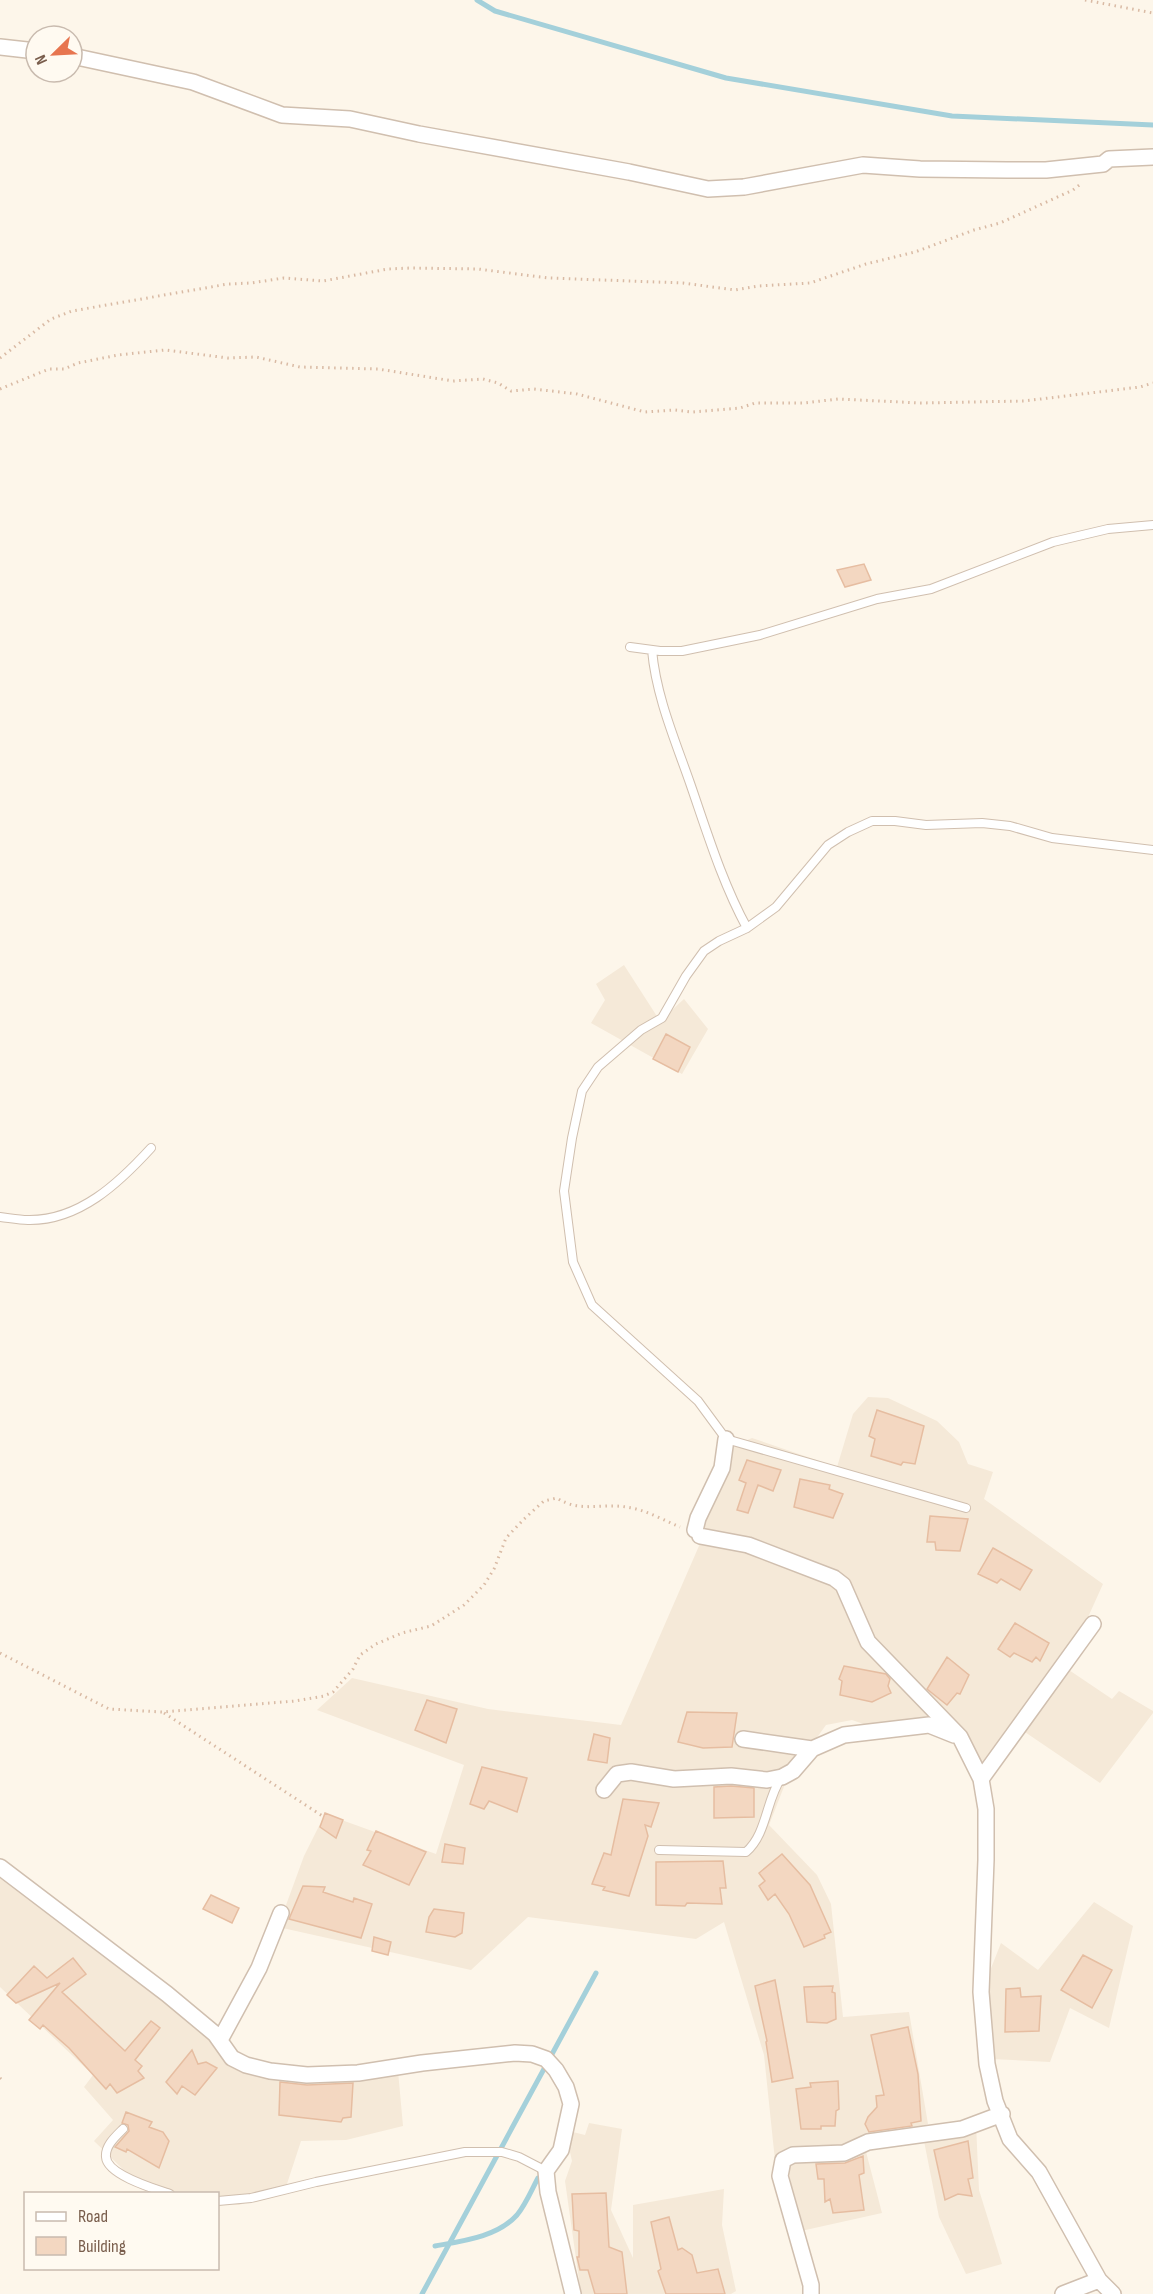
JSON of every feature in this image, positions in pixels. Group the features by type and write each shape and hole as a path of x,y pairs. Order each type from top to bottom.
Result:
{"street":[{"path":"0,47 24,50"},
{"path":"84,59 193,82 282,115 350,119 708,189 744,187 863,165 920,169 1046,170 1103,164 1109,159 1153,158"},
{"path":"726,1439 722,1468 698,1518 697,1533 748,1545 834,1578 843,1586 868,1642 960,1737 981,1779 986,1809 981,1992 987,2064 995,2101 1010,2139 1039,2172 1099,2280 1113,2294"},
{"path":"981,1779 1093,1624"},
{"path":"604,1790 617,1774 631,1772 674,1779 730,1776 767,1780 782,1777 793,1771 812,1749 844,1735 929,1725 960,1737"},
{"path":"743,1739 812,1749"},
{"path":"0,1867 168,1994 215,2034 232,2058 246,2065 270,2071 307,2075 358,2073 422,2063 515,2053 532,2054 546,2059 566,2087 571,2104 561,2150 546,2171 548,2192 573,2294"},
{"path":"220,2040 259,1968 281,1913"},
{"path":"811,2294 811,2285 780,2176 783,2160 793,2155 844,2153 868,2142 962,2129 1002,2114"},
{"path":"1063,2294 1099,2280"}],"lane":[{"path":"630,647 682,651 778,631 877,599 931,590 1053,542 1108,529 1153,525"},
{"path":"652,650 653,666 668,720 726,886 747,928"},
{"path":"966,1508 726,1439 698,1401 592,1305 573,1262 564,1191 582,1091 598,1067 641,1030 662,1018 686,976 704,951 747,928 776,907 828,845 848,832 872,821 926,825 991,824 1010,826 1052,838 1153,850"},
{"path":"0,1217 29,1221 61,1214 102,1196 127,1174 150,1148"},
{"path":"659,1850 746,1852 758,1834 777,1784 782,1777"},
{"path":"123,2130 107,2149 105,2158 110,2167 144,2185 167,2192"},
{"path":"219,2200 237,2201 465,2152 502,2152 519,2157 546,2171"}],"path":[{"path":"1085,0 1153,13"},
{"path":"0,358 51,319 72,311 228,284 284,278 322,281 388,269 478,269 549,278 683,283 728,290 810,283 866,264 915,252 974,230 1009,220 1073,190 1103,164"},
{"path":"0,389 49,369 64,369 78,363 118,355 165,350 228,358 256,357 300,367 378,369 453,381 483,379 498,383 511,391 534,389 577,394 645,412 675,410 692,412 740,408 755,403 804,403 838,399 921,403 1024,401 1140,387 1153,382"},
{"path":"0,1653 110,1709 162,1712 295,1701 324,1696 333,1692 353,1670 360,1655 376,1644 402,1633 431,1626 465,1605 495,1569 506,1538 544,1501 557,1498 566,1504 585,1508 627,1507 697,1533"},
{"path":"162,1712 324,1817"}],"shaded area":[{"path":"624,965 660,1021 684,999 708,1029 682,1074 591,1023 605,1000 596,984"},
{"path":"868,1397 888,1398 937,1421 959,1442 968,1464 993,1472 984,1499 1103,1584 1070,1657 1063,1666 1112,1699 1119,1691 1153,1713 1100,1783 1019,1728 984,1776 932,1715 878,1729 852,1720 826,1725 787,1779 769,1825 817,1875 831,1904 843,2017 909,2012 928,2124 865,2148 882,2213 801,2231 788,2169 776,2170 764,2055 724,1922 696,1939 528,1917 471,1970 278,1927 304,1856 325,1814 436,1854 464,1765 317,1710 352,1678 488,1709 621,1725 702,1539 707,1486 717,1487 734,1446 752,1438 837,1467 853,1414"},
{"path":"0,1870 245,2065 398,2071 403,2126 346,2140 301,2141 285,2190 239,2205 219,2203 219,2192 167,2192 134,2180 94,2141 113,2120 84,2087 93,2075 0,1987"},
{"path":"1094,1902 1133,1926 1109,2028 1070,2008 1050,2062 991,2059 982,1991 1001,1943 1038,1970"},
{"path":"589,2123 622,2129 611,2210 633,2258 633,2205 724,2189 722,2225 736,2291 731,2294 581,2294 565,2181 572,2161 565,2130 585,2135"},
{"path":"976,2124 979,2190 1002,2264 966,2274 939,2217 923,2136"}],"building":[{"path":"864,564 871,580 845,587 837,570"},
{"path":"666,1034 690,1047 678,1072 653,1059"},
{"path":"877,1410 924,1426 915,1464 903,1462 901,1465 871,1456 875,1439 869,1436"},
{"path":"747,1460 781,1470 773,1491 758,1485 748,1513 737,1510 746,1483 739,1480"},
{"path":"800,1479 830,1485 829,1489 843,1494 833,1518 794,1507"},
{"path":"930,1516 968,1519 960,1551 936,1550 935,1542 927,1542"},
{"path":"993,1548 1032,1570 1020,1590 1001,1579 997,1583 978,1574"},
{"path":"1015,1623 1049,1643 1040,1661 1036,1657 1032,1662 1014,1653 1010,1657 998,1649"},
{"path":"947,1657 969,1675 960,1694 957,1693 947,1705 927,1689"},
{"path":"844,1666 886,1674 890,1679 888,1686 891,1693 872,1702 840,1695 842,1681 839,1679"},
{"path":"427,1700 457,1709 446,1743 415,1730"},
{"path":"687,1712 737,1713 732,1747 703,1748 678,1742"},
{"path":"594,1734 610,1738 607,1763 588,1760"},
{"path":"482,1767 527,1778 517,1812 489,1801 484,1809 470,1804"},
{"path":"714,1787 754,1788 754,1817 714,1818"},
{"path":"623,1799 659,1803 651,1827 645,1825 648,1836 629,1896 603,1890 605,1887 592,1884 604,1853 611,1855"},
{"path":"325,1813 343,1820 336,1838 320,1827"},
{"path":"376,1831 426,1852 409,1885 363,1865 371,1851 367,1850"},
{"path":"445,1844 465,1848 463,1864 442,1862"},
{"path":"782,1854 810,1885 831,1932 824,1935 825,1938 804,1947 789,1914 775,1894 768,1900 759,1886 765,1881 759,1873"},
{"path":"723,1861 726,1888 720,1888 722,1904 656,1905 656,1862"},
{"path":"303,1886 325,1887 323,1892 353,1902 354,1898 372,1904 361,1938 289,1919"},
{"path":"211,1895 239,1908 232,1923 203,1909"},
{"path":"434,1909 464,1913 462,1933 455,1937 426,1932 429,1917"},
{"path":"374,1937 391,1942 388,1955 372,1951"},
{"path":"1083,1955 1112,1970 1092,2008 1061,1990"},
{"path":"73,1958 86,1974 62,1992 125,2051 151,2021 160,2028 135,2060 142,2066 138,2071 144,2078 117,2093 110,2084 106,2089 69,2048 43,2025 40,2029 29,2020 60,1983 16,2003 7,1995 34,1966 47,1978"},
{"path":"775,1980 793,2078 772,2082 767,2041 755,1986"},
{"path":"833,1986 836,2019 827,2023 807,2022 804,1987"},
{"path":"1020,1988 1021,1997 1041,1996 1039,2031 1005,2032 1006,1989"},
{"path":"908,2027 918,2074 921,2121 911,2123 912,2126 869,2132 865,2124 877,2107 876,2096 884,2095 871,2035"},
{"path":"192,2050 198,2064 206,2062 217,2068 195,2095 182,2086 177,2094 166,2082"},
{"path":"838,2081 839,2109 836,2111 835,2126 801,2129 796,2089 811,2087 810,2083"},
{"path":"280,2082 307,2085 353,2083 351,2117 343,2118 341,2122 279,2115"},
{"path":"126,2112 152,2122 149,2127 163,2132 169,2141 159,2168 127,2149 126,2152 115,2147 129,2131 128,2125 122,2123"},
{"path":"968,2141 973,2178 968,2179 972,2196 958,2194 945,2200 934,2150"},
{"path":"863,2156 864,2173 859,2175 864,2210 833,2213 830,2199 825,2202 824,2179 818,2179 816,2164 845,2163"},
{"path":"606,2193 609,2247 622,2252 627,2294 595,2294 588,2270 580,2270 577,2257 579,2257 579,2231 574,2230 572,2194"},
{"path":"669,2217 678,2250 682,2248 692,2255 697,2273 718,2269 725,2294 666,2294 658,2271 661,2269 651,2222"}],"waterway":[{"path":"477,0 495,11 726,78 952,116 1153,125"},
{"path":"422,2294 596,1973"},
{"path":"435,2246 479,2237 500,2228 517,2215 538,2178"}]}
